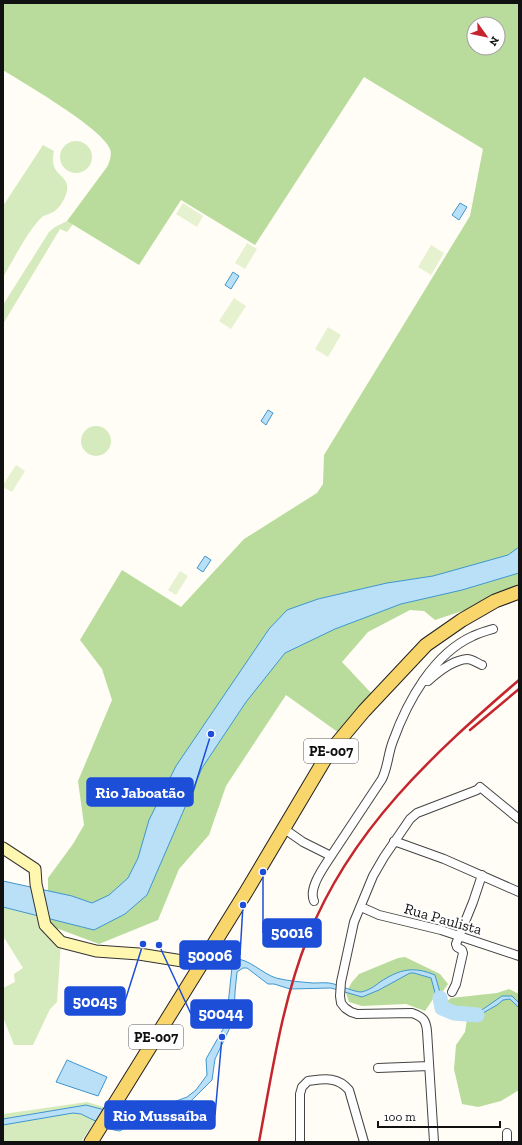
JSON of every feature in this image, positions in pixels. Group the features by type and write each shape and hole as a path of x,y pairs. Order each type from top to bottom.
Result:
{"main road":[{"name":"PE-007","path":"92,1142 328,754 364,711 426,645 462,620 495,601 519,592"}],"street":[{"path":"314,901 313,895 315,885 331,856 382,779 387,768 392,742 403,713 424,679 455,647 472,637 493,629"},
{"path":"410,701 435,675 446,667 468,659 482,665"},
{"path":"434,1142 428,1031 425,1020 412,1013 364,1014 351,1012 341,1003 341,982 354,922 373,876 394,841 412,816 477,790 480,787 519,819"},
{"path":"283,828 303,842 331,856"},
{"path":"394,841 444,859 519,892"},
{"path":"3,848 36,868 36,884 46,925 62,942 96,951 139,954 201,964"},
{"path":"452,992 456,984 463,953 456,944 482,875"},
{"name":"Rua Paulista","path":"361,907 379,915 441,930 519,956"},
{"path":"378,1068 430,1066"},
{"path":"300,1142 300,1094 302,1087 308,1081 327,1079 344,1083 349,1090 364,1142"},
{"path":"507,1133 507,1142"}],"green space":[{"path":"3,3 519,3 519,587 477,606 435,620 424,611 410,610 368,632 342,662 373,695 339,733 286,695 226,786 209,835 179,869 158,920 99,944 48,925 48,878 73,844 84,825 78,781 112,700 102,669 80,640 122,570 181,607 244,539 317,493 323,484 324,455 470,216 483,149 364,77 255,245 181,200 139,265 67,221 107,167 111,151 104,140 93,130 78,118 3,70"},
{"path":"76,141 85,144 89,148 92,157 89,166 85,170 76,173 67,170 63,166 60,157 63,148 67,144"},
{"path":"43,145 54,151 54,166 67,184 66,194 58,208 42,217 32,229 3,277 3,206"},
{"path":"183,203 203,216 197,227 176,214"},
{"path":"67,221 73,224 67,232 60,229 3,324 3,305 49,232"},
{"path":"247,243 257,249 245,269 235,263"},
{"path":"431,245 444,253 431,275 418,267"},
{"path":"234,298 246,306 231,329 219,321"},
{"path":"328,327 341,335 328,357 315,349"},
{"path":"96,426 107,430 111,441 107,452 96,456 85,452 81,441 85,430"},
{"path":"16,465 25,471 12,492 3,487 3,485"},
{"path":"180,571 188,576 176,595 168,590"},
{"path":"3,907 28,912 44,919 61,942 57,1002 50,1009 33,1045 14,1045 3,1017 3,988 15,982 14,974 23,968 3,936"},
{"path":"405,957 440,974 448,984 443,991 433,999 425,1011 406,1004 362,1006 349,1002 346,993 352,982 359,974 398,958"},
{"path":"509,989 519,994 519,1090 501,1101 478,1107 462,1104 454,1069 456,1045 465,1032 467,1019 435,1011 451,998 497,993"},
{"path":"87,1102 104,1107 81,1142 3,1142 3,1114"}],"water":[{"path":"460,203 467,207 459,220 452,215"},
{"path":"233,272 239,276 231,289 225,285"},
{"path":"268,410 273,413 266,425 261,421"},
{"path":"519,547 519,573 462,590 401,604 335,629 285,653 246,702 202,768 147,895 125,914 94,930 3,907 3,881 72,896 92,903 109,895 128,878 138,858 149,820 176,766 269,629 287,610 318,599 387,583 433,576 508,555"},
{"path":"205,556 211,560 203,572 197,568"},
{"path":"235,959 245,961 276,978 299,982 332,983 361,992 394,974 407,970 420,970 435,975 443,1003 455,1009 476,1014 502,996 512,996 519,1003 519,1008 510,999 503,1000 476,1017 462,1016 451,1013 439,1007 431,978 414,973 410,973 379,990 362,997 331,988 290,989 274,984 268,984 247,968 243,968 237,972 234,1019 215,1059 212,1080 190,1102 175,1111 152,1115 138,1120 120,1131 114,1130 81,1114 73,1113 3,1125 3,1119 86,1105 120,1114 171,1103 187,1097 196,1090 207,1075 206,1059 226,1024 232,967"},
{"path":"170,1032 176,1036 169,1048 162,1044"},
{"path":"67,1060 107,1077 98,1096 56,1082"}],"waterway":[{"path":"440,998 442,1008 454,1013 477,1015"}],"railway":[{"path":"259,1142 284,1012 308,937 326,898 347,862 371,828 397,796 456,736 519,680"},
{"path":"470,730 519,689"}],"place":[{"name":"Rio Jaboatão","path":"211,734"},
{"name":"50016","path":"263,872"},
{"name":"50006","path":"243,905"},
{"name":"50045","path":"143,944"},
{"name":"50044","path":"159,945"},
{"name":"Rio Mussaíba","path":"222,1037"}]}
